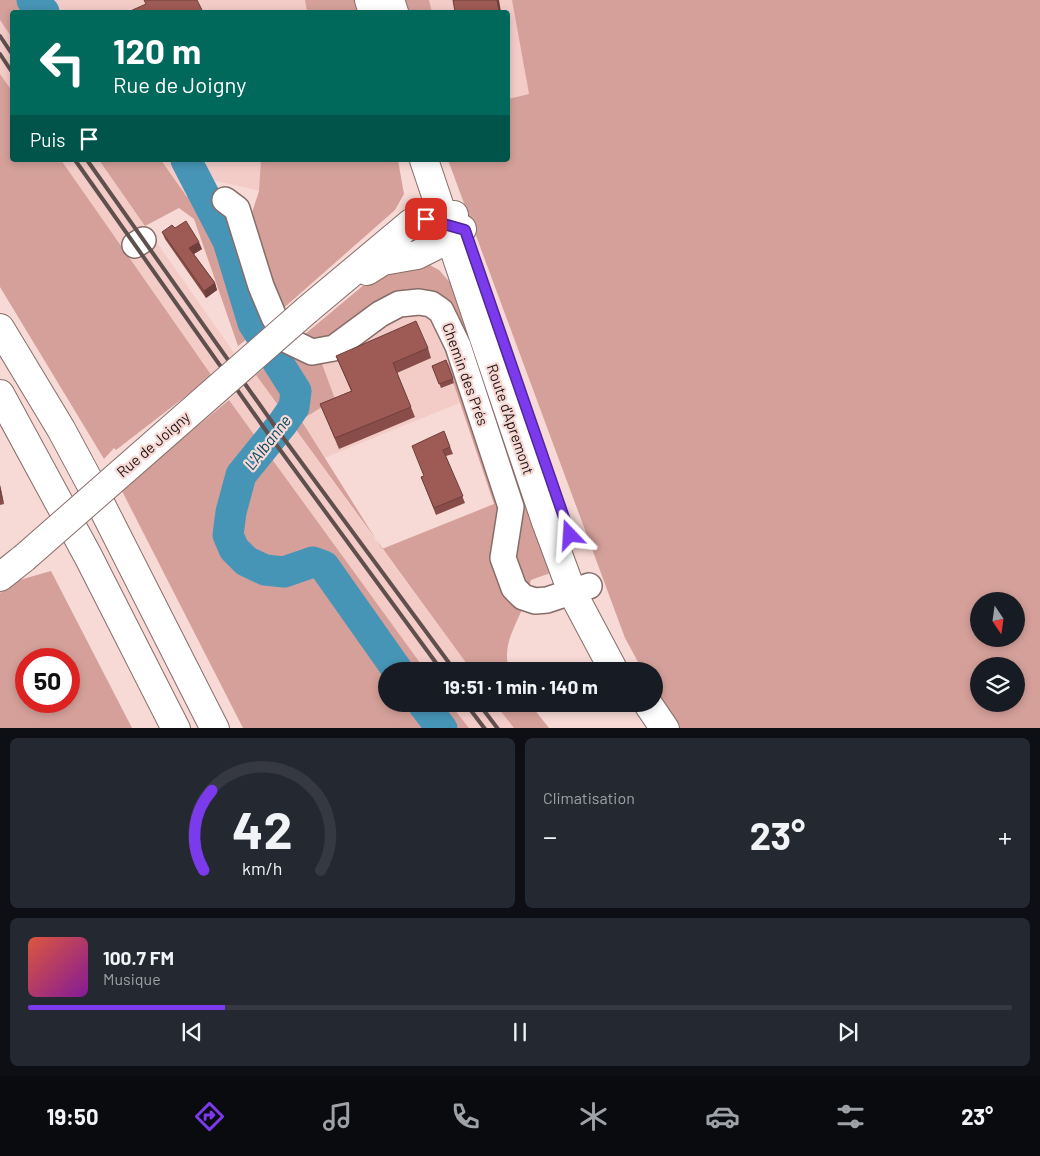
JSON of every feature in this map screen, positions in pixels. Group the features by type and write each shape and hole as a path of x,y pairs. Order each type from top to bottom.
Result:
{"main road":[{"path":"411,223 417,203 418,180 414,162"},
{"name":"Route d'Apremont","path":"425,162 456,222 581,589 610,662"},
{"name":"Route d'Apremont","path":"441,162 475,310 546,522 581,589 623,662"},
{"path":"411,223 426,219 456,222"},
{"name":"Rue de Joigny","path":"307,310 383,262 416,255 433,247 456,222"},
{"name":"Rue de Joigny","path":"0,577 307,310 411,223"},
{"name":"Rue de Joigny","path":"416,255 438,261 455,274 475,310"},
{"path":"0,328 80,464 215,728"},
{"path":"0,394 61,506 176,728"},
{"path":"639,712 650,728"},
{"path":"654,712 665,728"}],"street":[{"name":"Chemin des Prés","path":"225,200 237,209 260,286 274,318 289,341 312,352 334,348 380,314 399,304 419,302 431,304 441,311 458,346 511,506 511,515 502,558 514,588 523,597 535,602 581,589"}],"shaded area":[{"path":"0,0 51,0 58,10 10,10 10,35 0,20"},
{"path":"51,0 305,0 307,10 58,10"},
{"path":"305,0 356,0 358,10 307,10"},
{"path":"398,0 429,0 432,10 401,10"},
{"path":"429,0 512,0 529,94 510,99 510,10 432,10"},
{"path":"512,0 1040,0 1040,728 678,728 663,705 663,662 638,662 625,638 449,162 510,162 510,99 529,94"},
{"path":"0,20 10,35 10,88 0,74"},
{"path":"0,74 10,88 10,162 62,162 212,376 116,450 114,448 104,459 0,287"},
{"path":"62,162 100,162 237,357 212,376"},
{"path":"100,162 162,162 187,197 212,180 240,230 270,321 238,346 194,219 179,208 145,226"},
{"path":"162,162 261,162 260,191 212,180 187,197"},
{"path":"261,162 398,162 404,194 395,210 278,313 249,222 259,191"},
{"path":"426,263 439,270 453,286 553,572 531,580 508,646 508,662 465,662 383,549 494,504 447,364 453,361 448,302 436,294 351,328 322,364 335,399 301,420 376,539 256,375 383,269"},
{"path":"405,309 433,316 453,361 447,364 462,402 324,458 301,420 335,399 321,364 336,359"},
{"path":"256,375 465,662 419,662 229,400"},
{"path":"229,400 419,662 378,662 378,712 456,712 469,728 243,728 121,489"},
{"path":"51,571 132,728 0,728 0,593 9,583"},
{"path":"456,712 501,712 514,728 469,728"},
{"path":"501,712 536,712 549,728 514,728"}],"building":[{"path":"144,0 197,0 202,10 132,10 146,4"},
{"path":"453,0 497,0 499,10 455,10"},
{"path":"186,221 199,242 189,248 215,283 204,291 162,232 172,225 175,228"},
{"path":"416,321 428,348 393,363 411,407 335,438 320,404 352,391 336,356"},
{"path":"446,360 453,379 439,384 432,366"},
{"path":"444,431 450,447 443,450 463,496 434,508 421,477 424,476 412,446"}],"waterway":[{"name":"L'Albanne","path":"32,0 42,10"},
{"name":"L'Albanne","path":"187,162 228,241 253,323 296,391 294,407 241,475 231,512 228,535 234,549 246,561 265,570 284,572 313,562 324,566 392,662"},
{"name":"L'Albanne","path":"429,712 441,728"}],"railway":[{"path":"0,36 10,51"},
{"path":"0,54 10,69"},
{"path":"76,162 267,432 435,662"},
{"path":"88,162 279,432 448,662"},
{"path":"472,712 484,728"},
{"path":"485,712 497,728"}],"route":[{"path":"426,219 465,230 570,535"}]}
